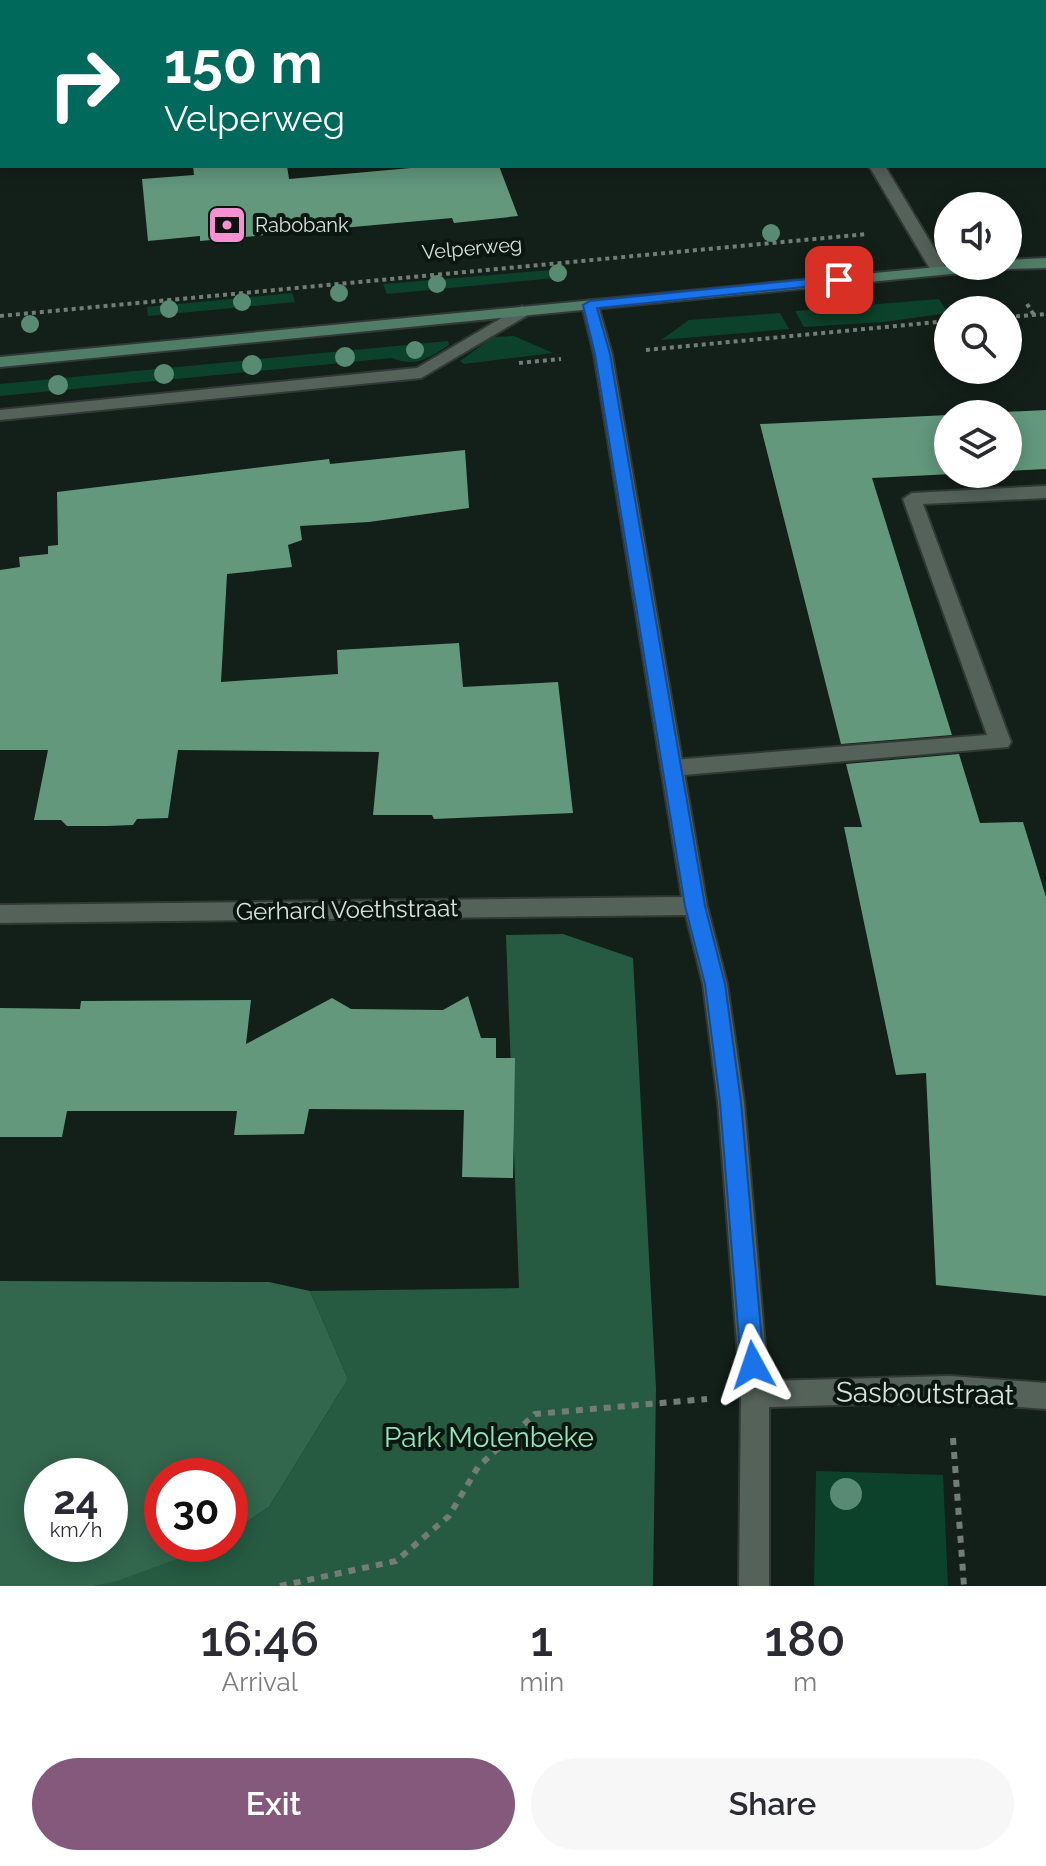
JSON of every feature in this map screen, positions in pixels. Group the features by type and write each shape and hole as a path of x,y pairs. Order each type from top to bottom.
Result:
{"main road":[{"path":"1022,264 1046,263"},
{"path":"0,362 934,271"}],"street":[{"path":"878,168 934,261"},
{"path":"590,305 603,354 695,906 715,984 731,1102 755,1394 754,1586"},
{"path":"0,415 421,373 522,311"},
{"path":"672,768 1000,742 912,499 1046,492"},
{"name":"Gerhard Voethstraat","path":"0,914 695,906"},
{"name":"Sasboutstraat","path":"755,1394 949,1389 1046,1396"}],"path":[{"name":"Velperweg","path":"0,316 917,229"},
{"path":"1022,316 1046,314"},
{"path":"603,354 934,322"},
{"path":"949,1389 964,1586"},
{"path":"280,1586 396,1561 449,1516 478,1467 535,1414 755,1394"}],"shaded area":[{"path":"563,269 565,277 387,294 383,284"},
{"path":"292,293 295,302 148,316 147,307"},
{"path":"934,299 934,315 884,322 804,327 795,311"},
{"path":"780,313 789,329 661,340 689,320"},
{"path":"514,336 553,353 464,364 460,361 493,337"},
{"path":"448,341 449,345 442,350 415,362 392,358 0,396 0,384"},
{"path":"0,1281 269,1282 310,1291 348,1379 269,1507 248,1521 248,1458 144,1458 144,1562 169,1562 94,1586 0,1586"},
{"path":"816,1471 943,1475 948,1586 814,1586"}],"green space":[{"name":"Park Molenbeke","path":"563,934 633,958 656,1388 653,1586 94,1586 164,1562 248,1562 248,1521 269,1507 348,1379 310,1291 519,1288 506,935"}],"building":[{"path":"193,168 287,168 289,179 411,168 500,168 518,216 454,223 452,218 200,241 200,236 148,241 142,179 194,175"},
{"path":"1046,410 1046,469 1022,470 1022,411"},
{"path":"934,416 934,475 872,478 952,735 841,744 760,424"},
{"path":"465,450 469,508 369,522 300,526 302,540 288,545 292,567 227,574 221,682 338,674 337,650 459,643 463,687 558,682 573,813 434,819 432,815 373,815 379,752 178,750 168,818 137,819 133,825 107,826 67,826 61,820 34,820 48,750 0,750 0,570 20,567 19,557 48,554 48,546 58,545 57,492 329,459 330,464"},
{"path":"959,754 980,823 1023,822 1046,897 1046,1296 936,1285 926,1073 896,1075 844,827 862,827 846,764"},
{"path":"468,996 481,1038 496,1038 496,1058 515,1058 513,1178 462,1177 464,1110 309,1109 304,1134 234,1135 237,1111 67,1111 62,1137 0,1137 0,1008 80,1009 81,1001 251,1000 246,1044 332,998 351,1009 443,1010"}],"place":[{"name":"Rabobank","path":"227,225"}],"route":[{"path":"753,1365 731,1102 715,984 695,906 603,354 590,305 839,280"}]}
